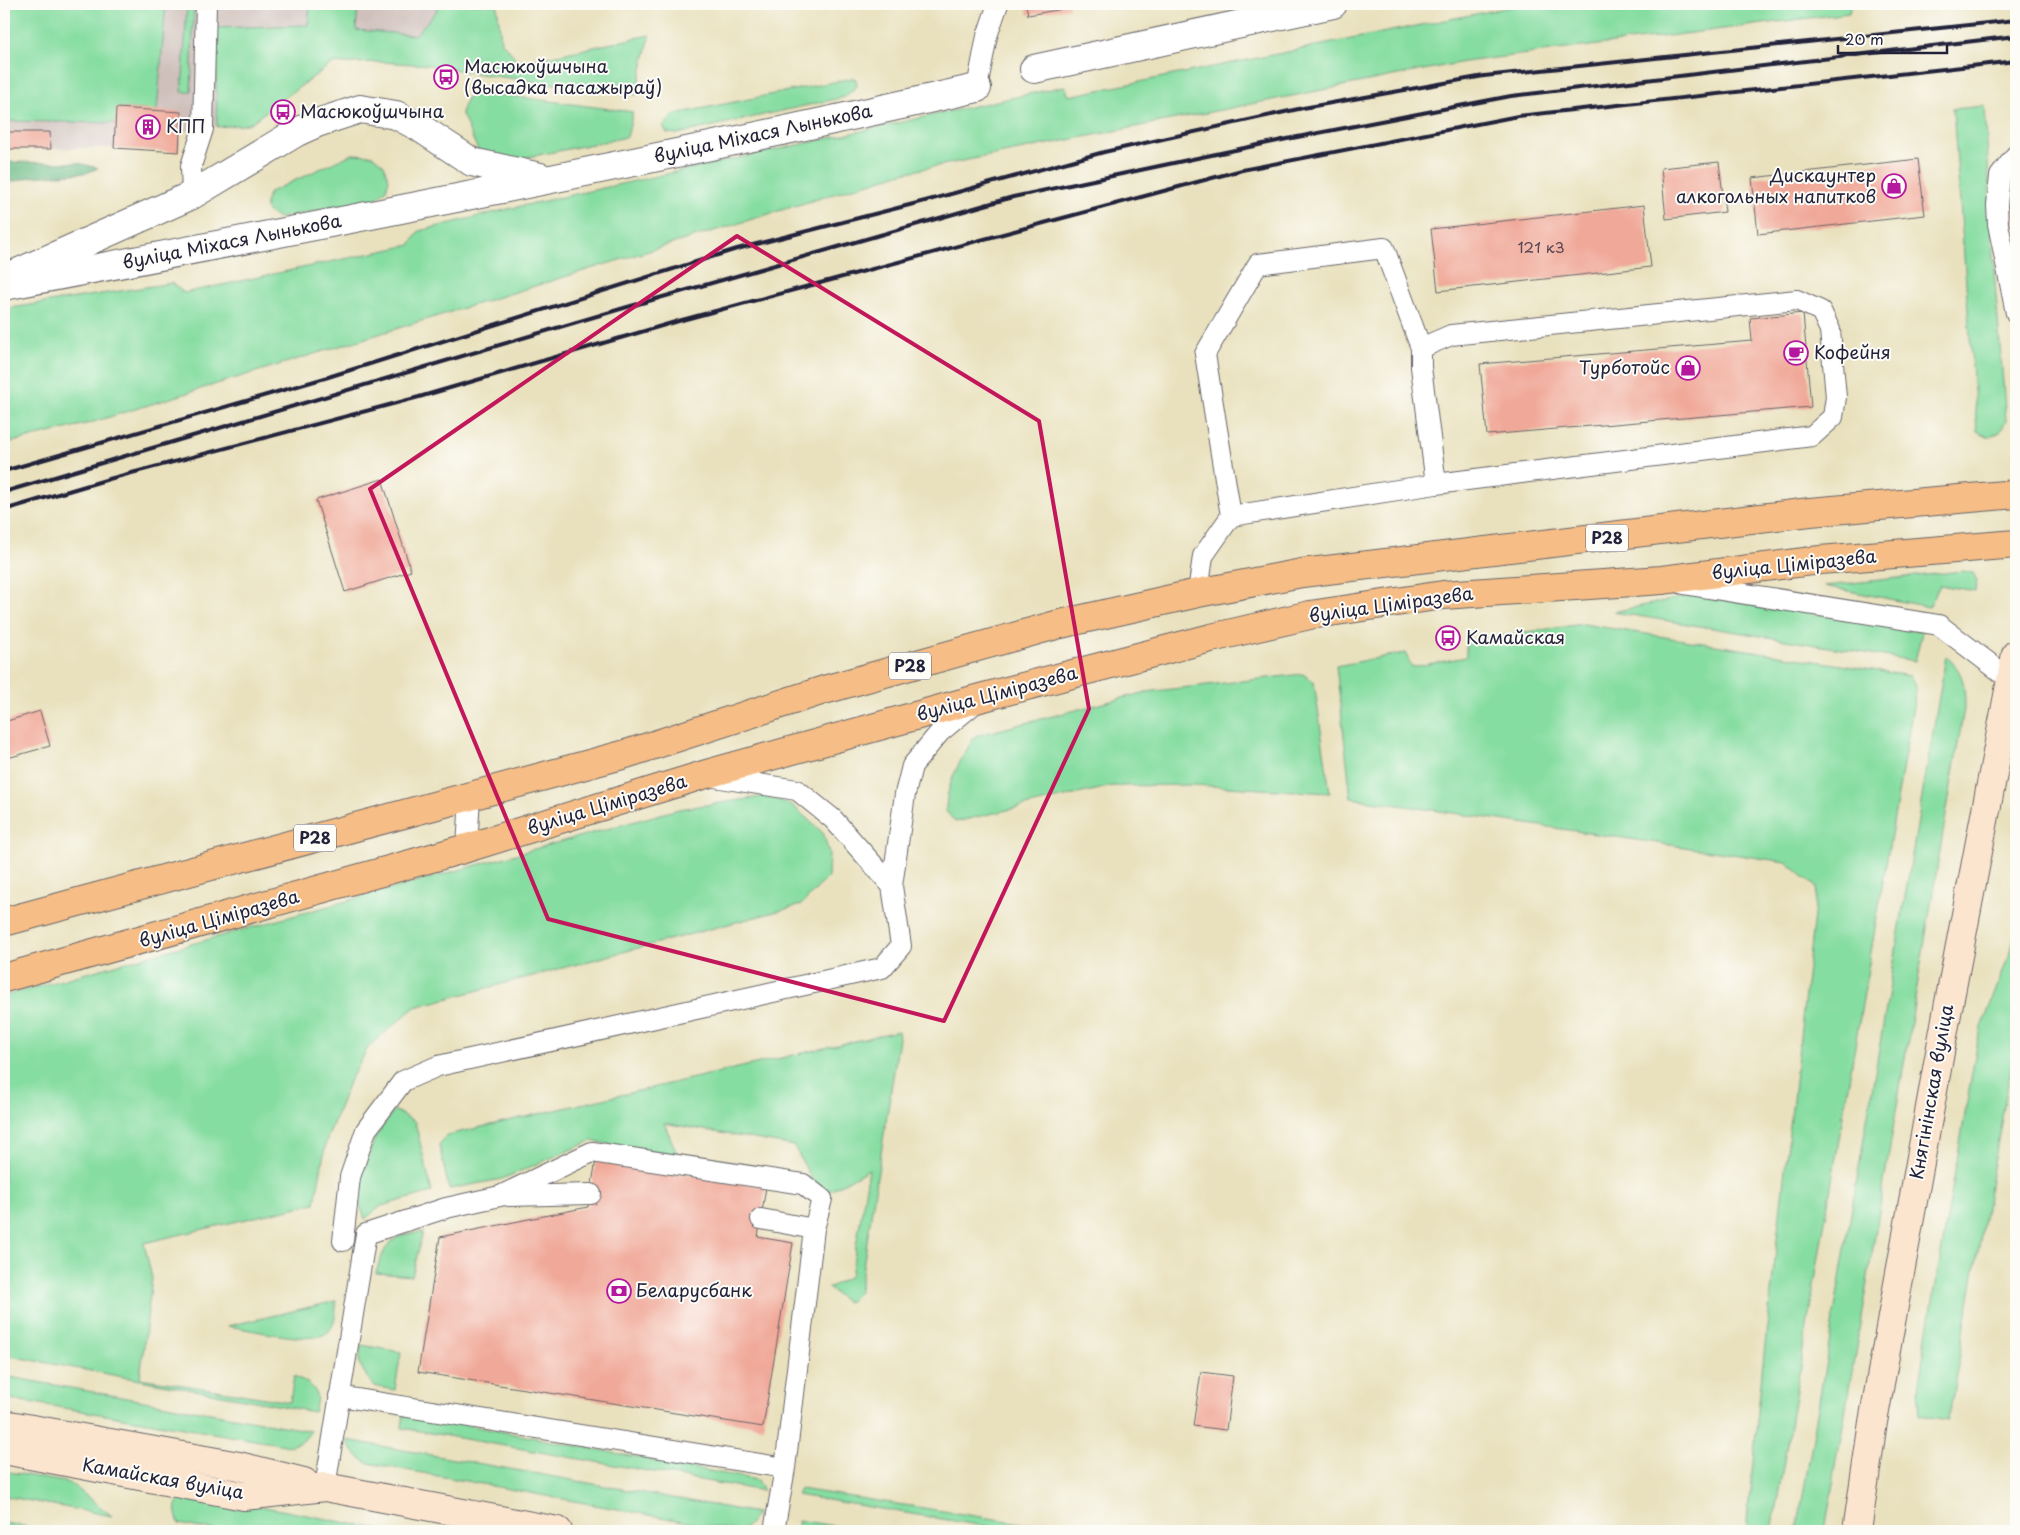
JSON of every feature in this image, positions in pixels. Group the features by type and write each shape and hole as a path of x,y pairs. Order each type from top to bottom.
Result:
{"main road":[{"name":"Р28","path":"4,922 626,754 824,690 1056,625 1198,593 1302,573 1810,512 2016,494"},
{"name":"вуліца Ціміразева","path":"4,978 467,848 703,775 980,698 1211,638 1310,616 1443,595 1662,580 1820,560 2016,544"}],"street":[{"path":"1034,69 1333,4"},
{"name":"вуліца Міхася Лынькова","path":"4,286 549,180 977,88"},
{"name":"вуліца Міхася Лынькова","path":"4,279 192,195 297,132 317,123 360,109 396,115 419,127 472,162 549,180"},
{"path":"460,198 476,186 478,176 472,162"},
{"name":"Княгінінская вуліца","path":"1857,1531 1883,1364 2013,667"},
{"path":"4,1424 239,1466 325,1487"},
{"name":"Камайская вуліца","path":"4,1450 244,1496 325,1487 558,1531"}],"lane":[{"path":"192,195 190,166 202,129 206,4"},
{"path":"977,88 987,36 998,4"},
{"path":"2016,154 2000,176 1997,205 1998,224 2016,313"},
{"path":"1198,593 1203,556 1231,516 1206,354 1258,264 1384,248 1422,348 1422,367 1436,484"},
{"path":"1231,516 1436,484 1812,436 1833,417 1836,397 1830,330 1822,311 1797,300 1451,335 1422,348"},
{"path":"1662,580 1939,625 2013,667"},
{"path":"343,1241 350,1176 366,1130 403,1081 438,1066 882,968 901,946 892,886 905,794 912,766 940,732 980,698"},
{"path":"703,775 797,790 833,819 892,886"},
{"path":"467,848 470,796"},
{"path":"500,1196 592,1152 803,1184 822,1199 814,1229 785,1468 774,1531"},
{"path":"325,1487 366,1234 446,1208 500,1196 591,1194"},
{"path":"761,1219 814,1229"},
{"path":"339,1396 785,1468"}],"highlighted area":[{"path":"737,236 1039,421 1089,709 944,1021 548,919 370,489"}],"shaded area":[{"path":"4,4 497,4 501,41 257,44 217,126 180,132 179,152 114,148 4,149"}],"green space":[{"path":"4,4 166,4 157,111 117,108 116,123 4,121"},
{"path":"187,4 194,4 191,92 182,92"},
{"path":"310,4 358,6 356,30 415,35 436,12 437,4 497,4 501,41 520,63 650,35 636,95 487,75 430,65 380,62 331,64 249,124 217,127 215,28 308,25"},
{"path":"1525,4 1851,4 1849,13 1464,62 902,173 90,423 4,444 4,309 172,283 184,293 410,245 419,231 508,209 1065,86 1069,96"},
{"path":"853,78 856,79 857,86 845,97 677,134 667,133 663,126 675,114"},
{"path":"481,92 633,112 627,137 509,161 481,157 461,112 467,98"},
{"path":"1985,106 1993,257 2006,421 2000,432 1990,437 1977,431 1953,109"},
{"path":"352,154 372,155 384,165 389,179 386,190 376,199 279,218 267,211 266,201 270,192"},
{"path":"4,162 78,163 98,168 86,173 30,177 4,184"},
{"path":"1963,571 1973,573 1977,581 1975,591 1940,585 1929,607 1824,586"},
{"path":"1698,594 1922,632 1915,661 1613,612"},
{"path":"1583,624 1910,676 1916,689 1772,1531 1746,1531 1762,1372 1817,888 1786,862 1351,798 1336,666 1405,653 1412,667 1466,657 1466,641"},
{"path":"1946,656 1962,677 1965,703 1825,1531 1797,1531"},
{"path":"1303,674 1314,682 1330,793 1193,785 1113,786 955,822 946,811 951,781 975,736 1146,692"},
{"path":"767,796 792,805 823,833 829,853 828,877 801,905 415,1007 369,1046 349,1082 326,1142 315,1203 144,1243 152,1278 140,1378 290,1402 294,1376 306,1382 314,1389 316,1405 314,1412 4,1355 4,996 679,809"},
{"path":"2016,926 2016,1039 1948,1421 1920,1416 1918,1388 1978,1038 2012,947"},
{"path":"898,1031 899,1039 859,1292 848,1303 828,1288 851,1276 869,1169 830,1191 819,1189 794,1146 664,1123 679,1158 591,1141 502,1179 449,1189 439,1145 447,1135"},
{"path":"394,1110 415,1122 432,1192 381,1206 365,1219 355,1192 375,1138"},
{"path":"423,1232 412,1276 376,1273 383,1254 391,1242 404,1235"},
{"path":"336,1301 336,1311 331,1329 323,1335 315,1337 291,1336 228,1326"},
{"path":"361,1345 401,1352 395,1390 374,1386 367,1377 359,1363"},
{"path":"4,1376 311,1431 303,1441 290,1446 4,1398"},
{"path":"404,1413 757,1480 763,1491 402,1428"},
{"path":"347,1440 757,1513 746,1527 736,1531 368,1463 355,1453"},
{"path":"4,1471 70,1483 112,1516 4,1496"},
{"path":"800,1489 1073,1531 1014,1531 797,1495"},
{"path":"188,1492 389,1531 217,1531 179,1524 176,1506"},
{"path":"798,1520 864,1531 799,1531"},
{"path":"4,1523 54,1531 4,1531"}],"building":[{"path":"1026,4 1069,4 1069,8 1028,15"},
{"name":"КПП","path":"116,108 181,112 179,152 114,148"},
{"path":"4,132 50,132 51,149 4,149"},
{"path":"1918,159 1925,215 1758,234 1752,178"},
{"path":"1719,162 1725,212 1666,219 1661,168"},
{"path":"1644,205 1651,267 1438,291 1431,229"},
{"path":"2007,206 2016,207 2016,226 2005,225"},
{"path":"1803,313 1811,407 1487,435 1480,364 1752,341 1750,318"},
{"path":"382,479 411,571 345,592 316,500"},
{"path":"40,711 50,746 4,759 4,722"},
{"path":"596,1160 766,1187 758,1237 793,1243 763,1427 418,1372 440,1237 588,1207"},
{"path":"1201,1372 1233,1376 1226,1430 1193,1426"}],"railway":[{"path":"4,471 325,378 737,249 929,200 1104,152 1303,108 1484,76 2016,20"},
{"path":"4,492 624,308 1013,197 1287,139 1511,96 2016,36"},
{"path":"4,510 109,479 419,397 682,320 1242,170 1518,116 2016,61"}],"place":[{"name":"Масюкоўшчына (высадка пасажыраў)","path":"446,77"},
{"name":"Масюкоўшчына","path":"283,112"},
{"name":"КПП","path":"148,127"},
{"name":"Дискаунтер алкогольных напитков","path":"1894,186"},
{"name":"Кофейня","path":"1796,353"},
{"name":"Турботойс","path":"1688,368"},
{"name":"Камайская","path":"1448,638"},
{"name":"Беларусбанк","path":"619,1291"}]}
